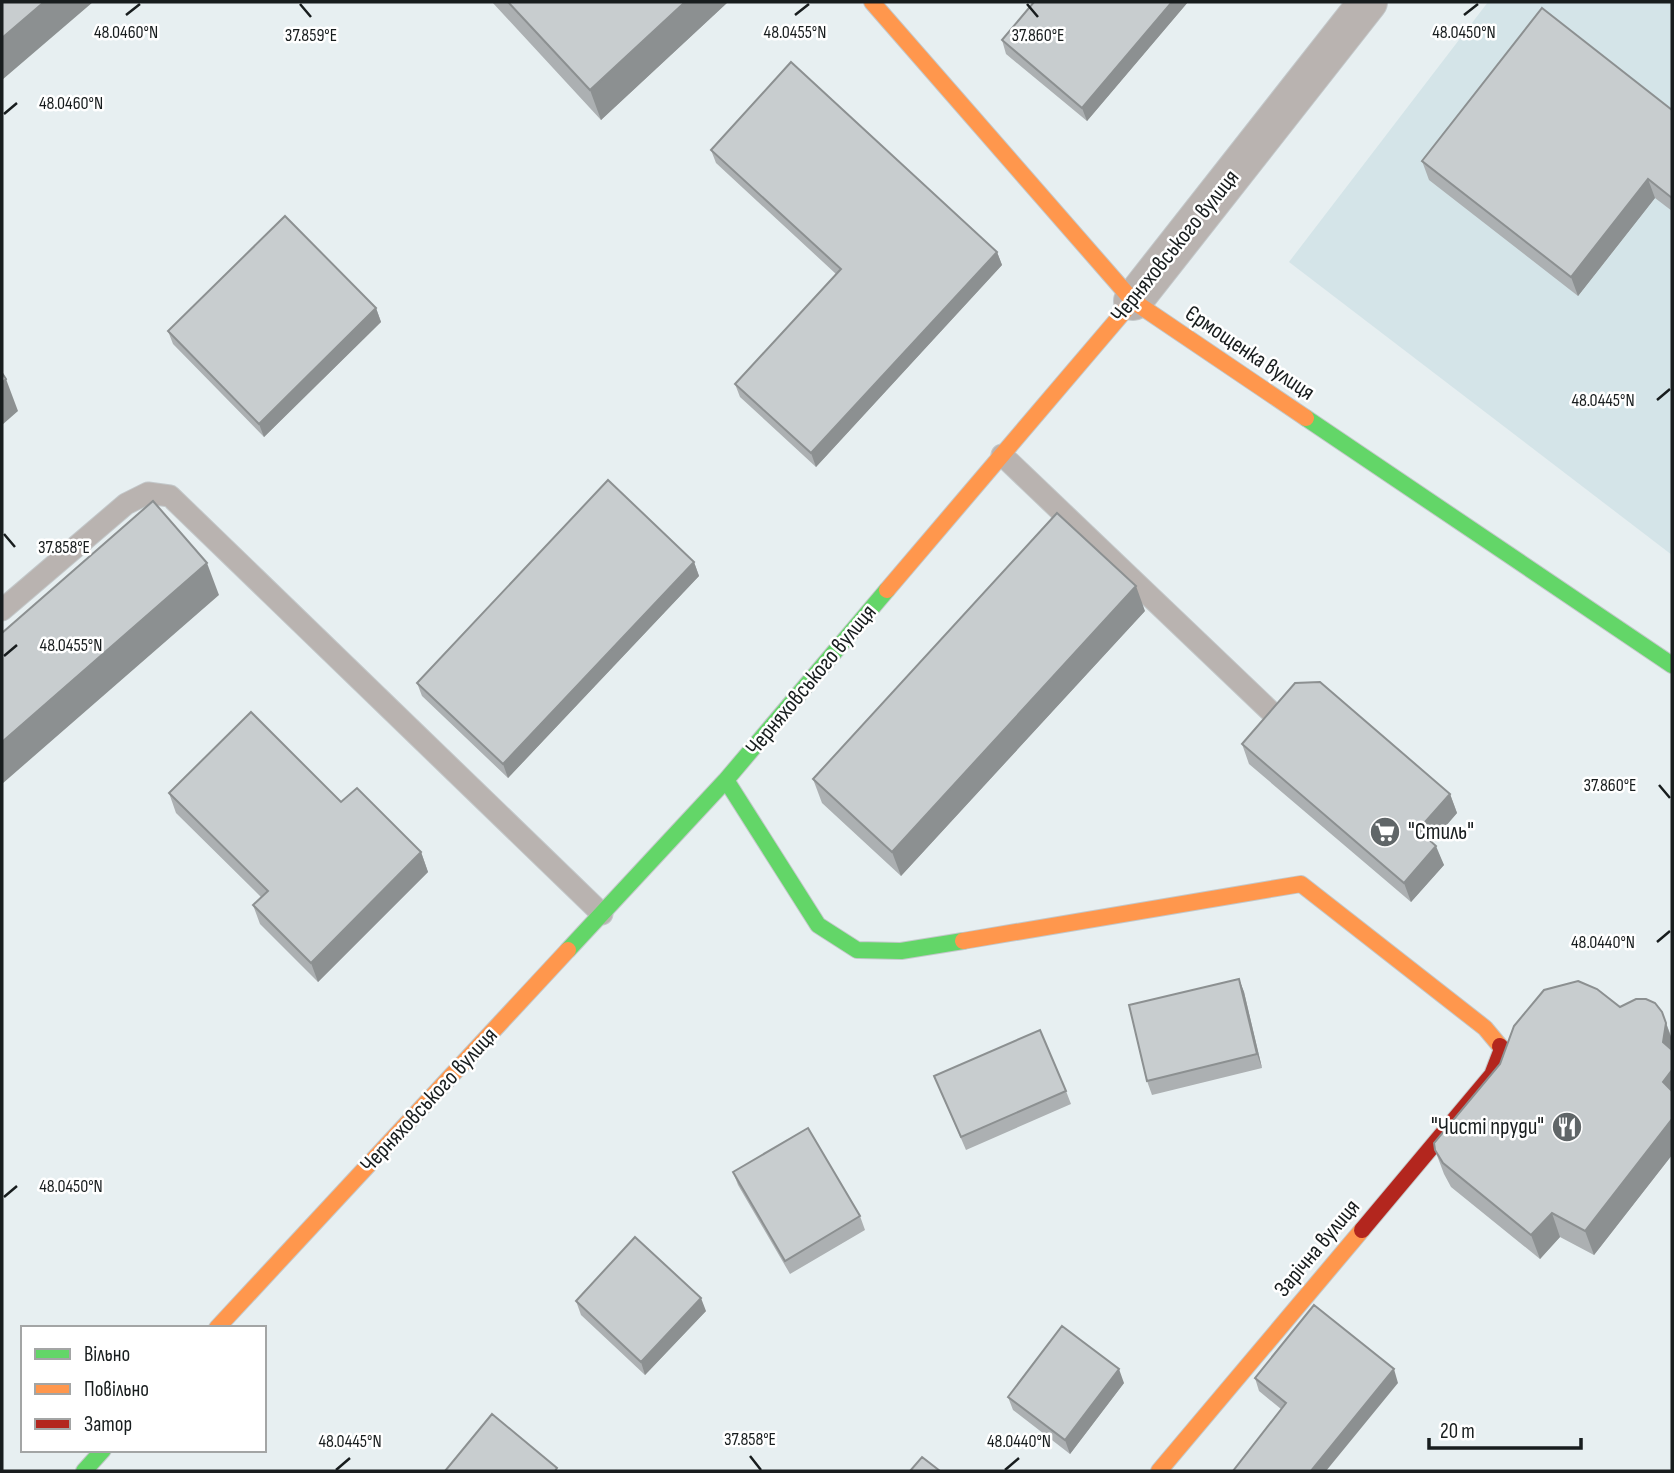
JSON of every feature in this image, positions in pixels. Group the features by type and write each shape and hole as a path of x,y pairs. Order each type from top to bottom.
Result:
{"street":[{"name":"Єрмощенка вулиця","path":"872,2 1133,301 1672,664"},
{"name":"Черняховського вулиця","path":"219,1326 726,780 1133,301 1368,2"},
{"name":"Зарічна вулиця","path":"726,780 818,925 857,950 901,951 1301,884 1485,1028 1503,1049 1492,1075 1159,1471"},
{"path":"84,1471 101,1452"}],"lane":[{"path":"1002,455 1269,710"},
{"path":"2,610 126,503 148,493 170,496 603,914"}],"shaded area":[{"path":"1488,2 1672,2 1672,555 1289,262"}],"building":[{"path":"2,2 44,2 2,38"},
{"path":"508,2 685,2 590,90"},
{"path":"1034,2 1172,2 1082,108 1002,40"},
{"path":"1542,8 1672,110 1672,198 1648,179 1571,277 1422,161"},
{"path":"791,62 997,252 811,453 735,384 841,269 711,150"},
{"path":"285,216 376,308 259,424 168,331"},
{"path":"608,480 694,562 503,764 417,683"},
{"path":"153,501 207,563 2,742 2,633"},
{"path":"1057,513 1136,586 892,852 813,779"},
{"name":"\"Стиль\"","path":"1320,682 1450,794 1418,830 1436,846 1404,883 1242,744 1295,683"},
{"path":"251,712 341,802 357,788 421,852 311,963 253,905 268,891 169,793"},
{"path":"1239,979 1257,1054 1147,1081 1129,1005"},
{"name":"\"Чисті пруди\"","path":"1578,981 1597,989 1620,1007 1636,999 1646,999 1655,1003 1662,1012 1666,1023 1663,1042 1672,1050 1672,1070 1663,1082 1672,1091 1672,1119 1585,1231 1552,1213 1531,1235 1443,1163 1434,1143 1500,1064 1514,1026 1544,990"},
{"path":"1040,1030 1066,1091 961,1137 934,1076"},
{"path":"808,1128 860,1216 785,1261 733,1172"},
{"path":"635,1237 701,1298 641,1362 576,1301"},
{"path":"1314,1305 1394,1369 1311,1471 1233,1471 1286,1403 1255,1378"},
{"path":"1062,1326 1119,1369 1065,1440 1008,1397"},
{"path":"492,1414 557,1468 555,1471 445,1471"},
{"path":"922,1457 940,1471 910,1471"}],"traffic: fast":[{"path":"1306,418 1672,665"},
{"path":"568,950 726,780 887,590"},
{"path":"726,780 818,925 857,950 901,951 963,941"},
{"path":"84,1471 101,1452"}],"traffic: slow":[{"path":"872,2 1133,301 1306,418"},
{"path":"887,590 1133,301"},
{"path":"963,941 1301,884 1485,1028 1500,1046"},
{"path":"219,1326 568,950"},
{"path":"1159,1471 1362,1230"}],"traffic: jam":[{"path":"1362,1230 1492,1075 1502,1049 1500,1046"}],"place":[{"name":"\"Стиль\"","path":"1385,832"},
{"name":"\"Чисті пруди\"","path":"1567,1127"}]}
